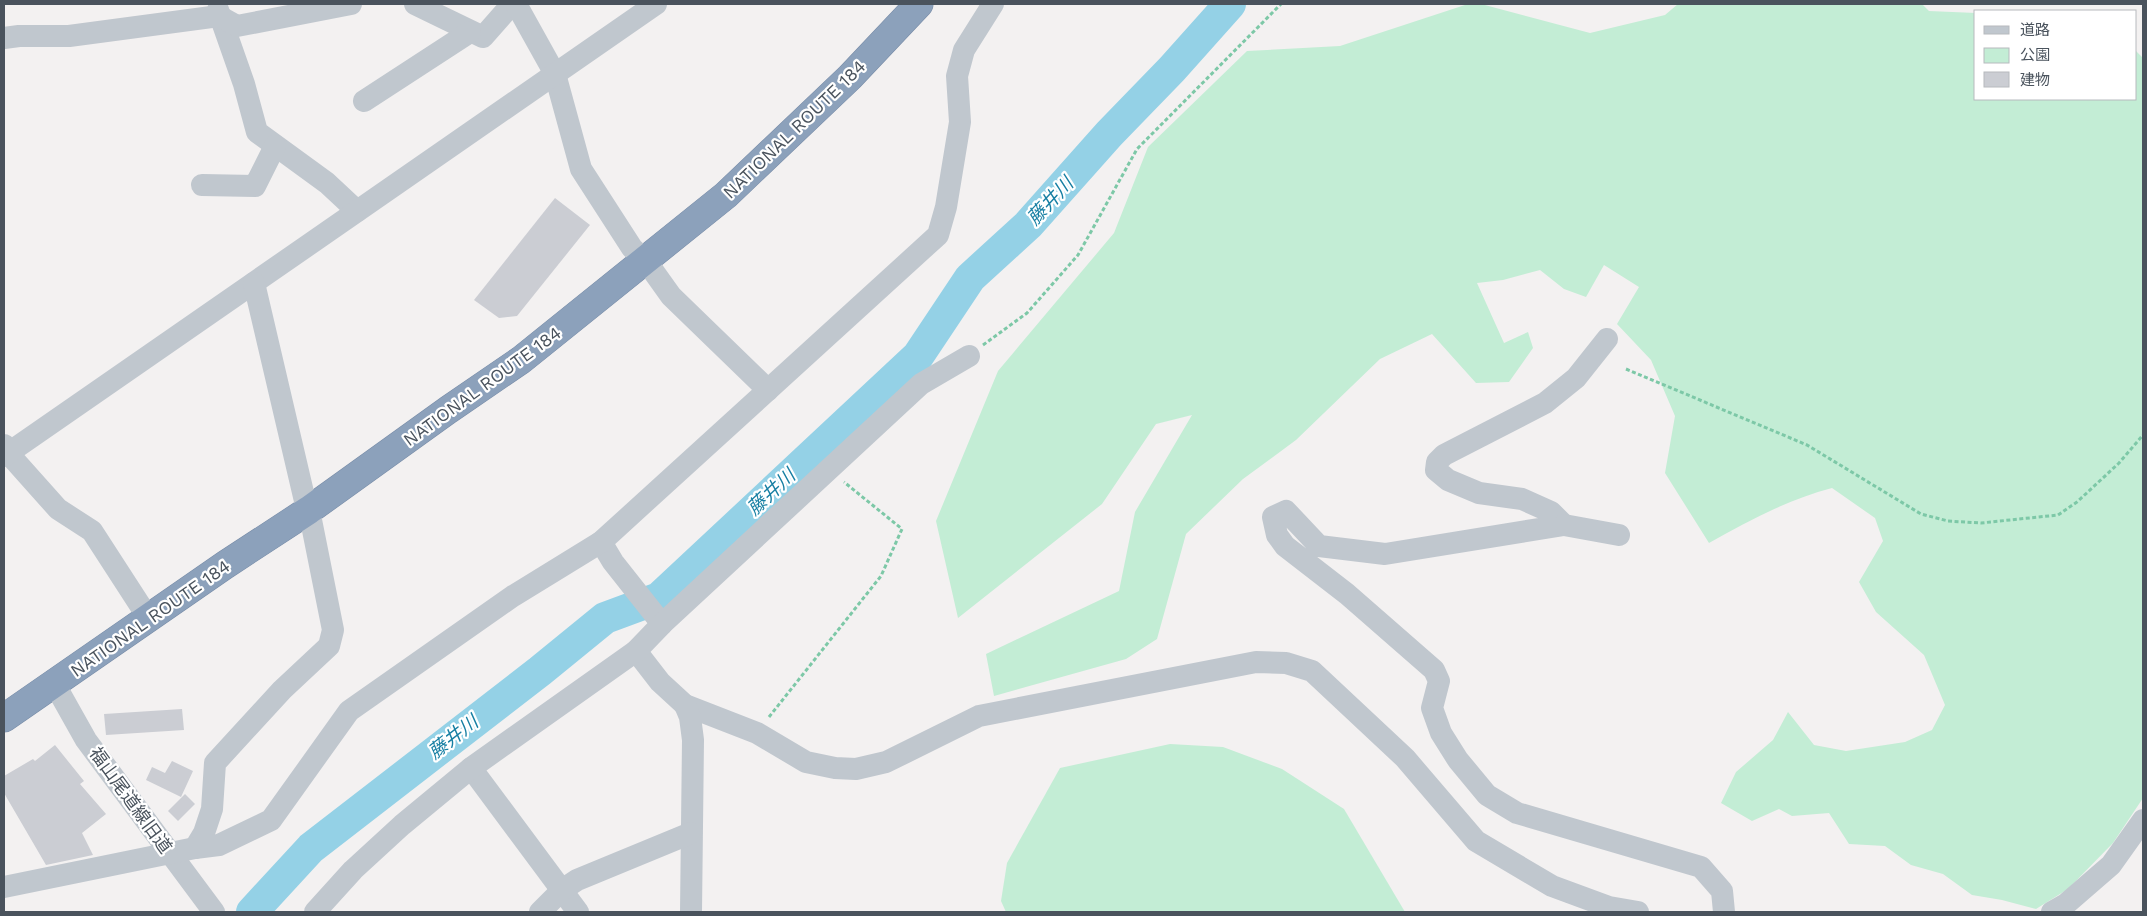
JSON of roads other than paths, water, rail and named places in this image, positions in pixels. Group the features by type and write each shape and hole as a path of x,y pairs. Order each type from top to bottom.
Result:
{"highway":[{"name":"NATIONAL ROUTE 184","path":"4,718 225,565 309,510 521,360 646,262 726,194 850,77 919,4"}],"street":[{"path":"4,38 18,36 69,36 218,10 238,26 351,4"},
{"path":"415,4 483,37 512,4"},
{"path":"516,4 555,74 581,169 632,248 646,262 672,296 768,390"},
{"path":"149,619 92,531 58,509 5,451 254,283 656,4"},
{"path":"4,887 195,848 219,845 271,820 349,711 513,596 600,542 938,235 946,207 960,122 957,76 964,50 993,4"},
{"path":"218,10 244,84 256,132 327,183 357,212"},
{"path":"364,101 470,32"},
{"path":"202,185 255,186 275,146"},
{"path":"195,848 204,833 212,809 215,763 282,690 329,646 333,630 309,510 305,500 254,283"},
{"path":"1564,525 1551,512 1522,499 1479,493 1448,480 1436,470 1437,462 1444,455 1545,402 1576,378 1607,338"},
{"path":"315,912 353,870 402,825 471,768 636,652 659,620 921,384 968,356"},
{"path":"1619,535 1564,525 1385,554 1319,546 1286,511 1273,517 1277,535 1284,546 1347,594 1434,670 1439,681 1432,708 1441,734 1458,760 1487,795 1517,814 1701,867 1722,892 1724,912"},
{"path":"600,542 613,562 659,620"},
{"path":"636,652 660,682 685,705 757,733 806,762 835,768 856,769 886,762 979,716 1256,662 1286,663 1312,671 1364,719 1405,758 1476,841 1552,886 1609,907 1638,912"},
{"name":"福山尾道線旧道","path":"54,683 86,740 171,854 203,906"},
{"path":"685,705 690,717 693,740 691,912"},
{"path":"471,768 578,912"},
{"path":"2052,912 2066,904 2111,865 2143,820"},
{"path":"540,912 562,890 577,880 691,833"}],"waterway":[{"name":"藤井川","path":"252,912 311,848 540,671 605,618 659,598 918,356 970,278 1028,225 1109,134 1172,69 1230,4"}]}
